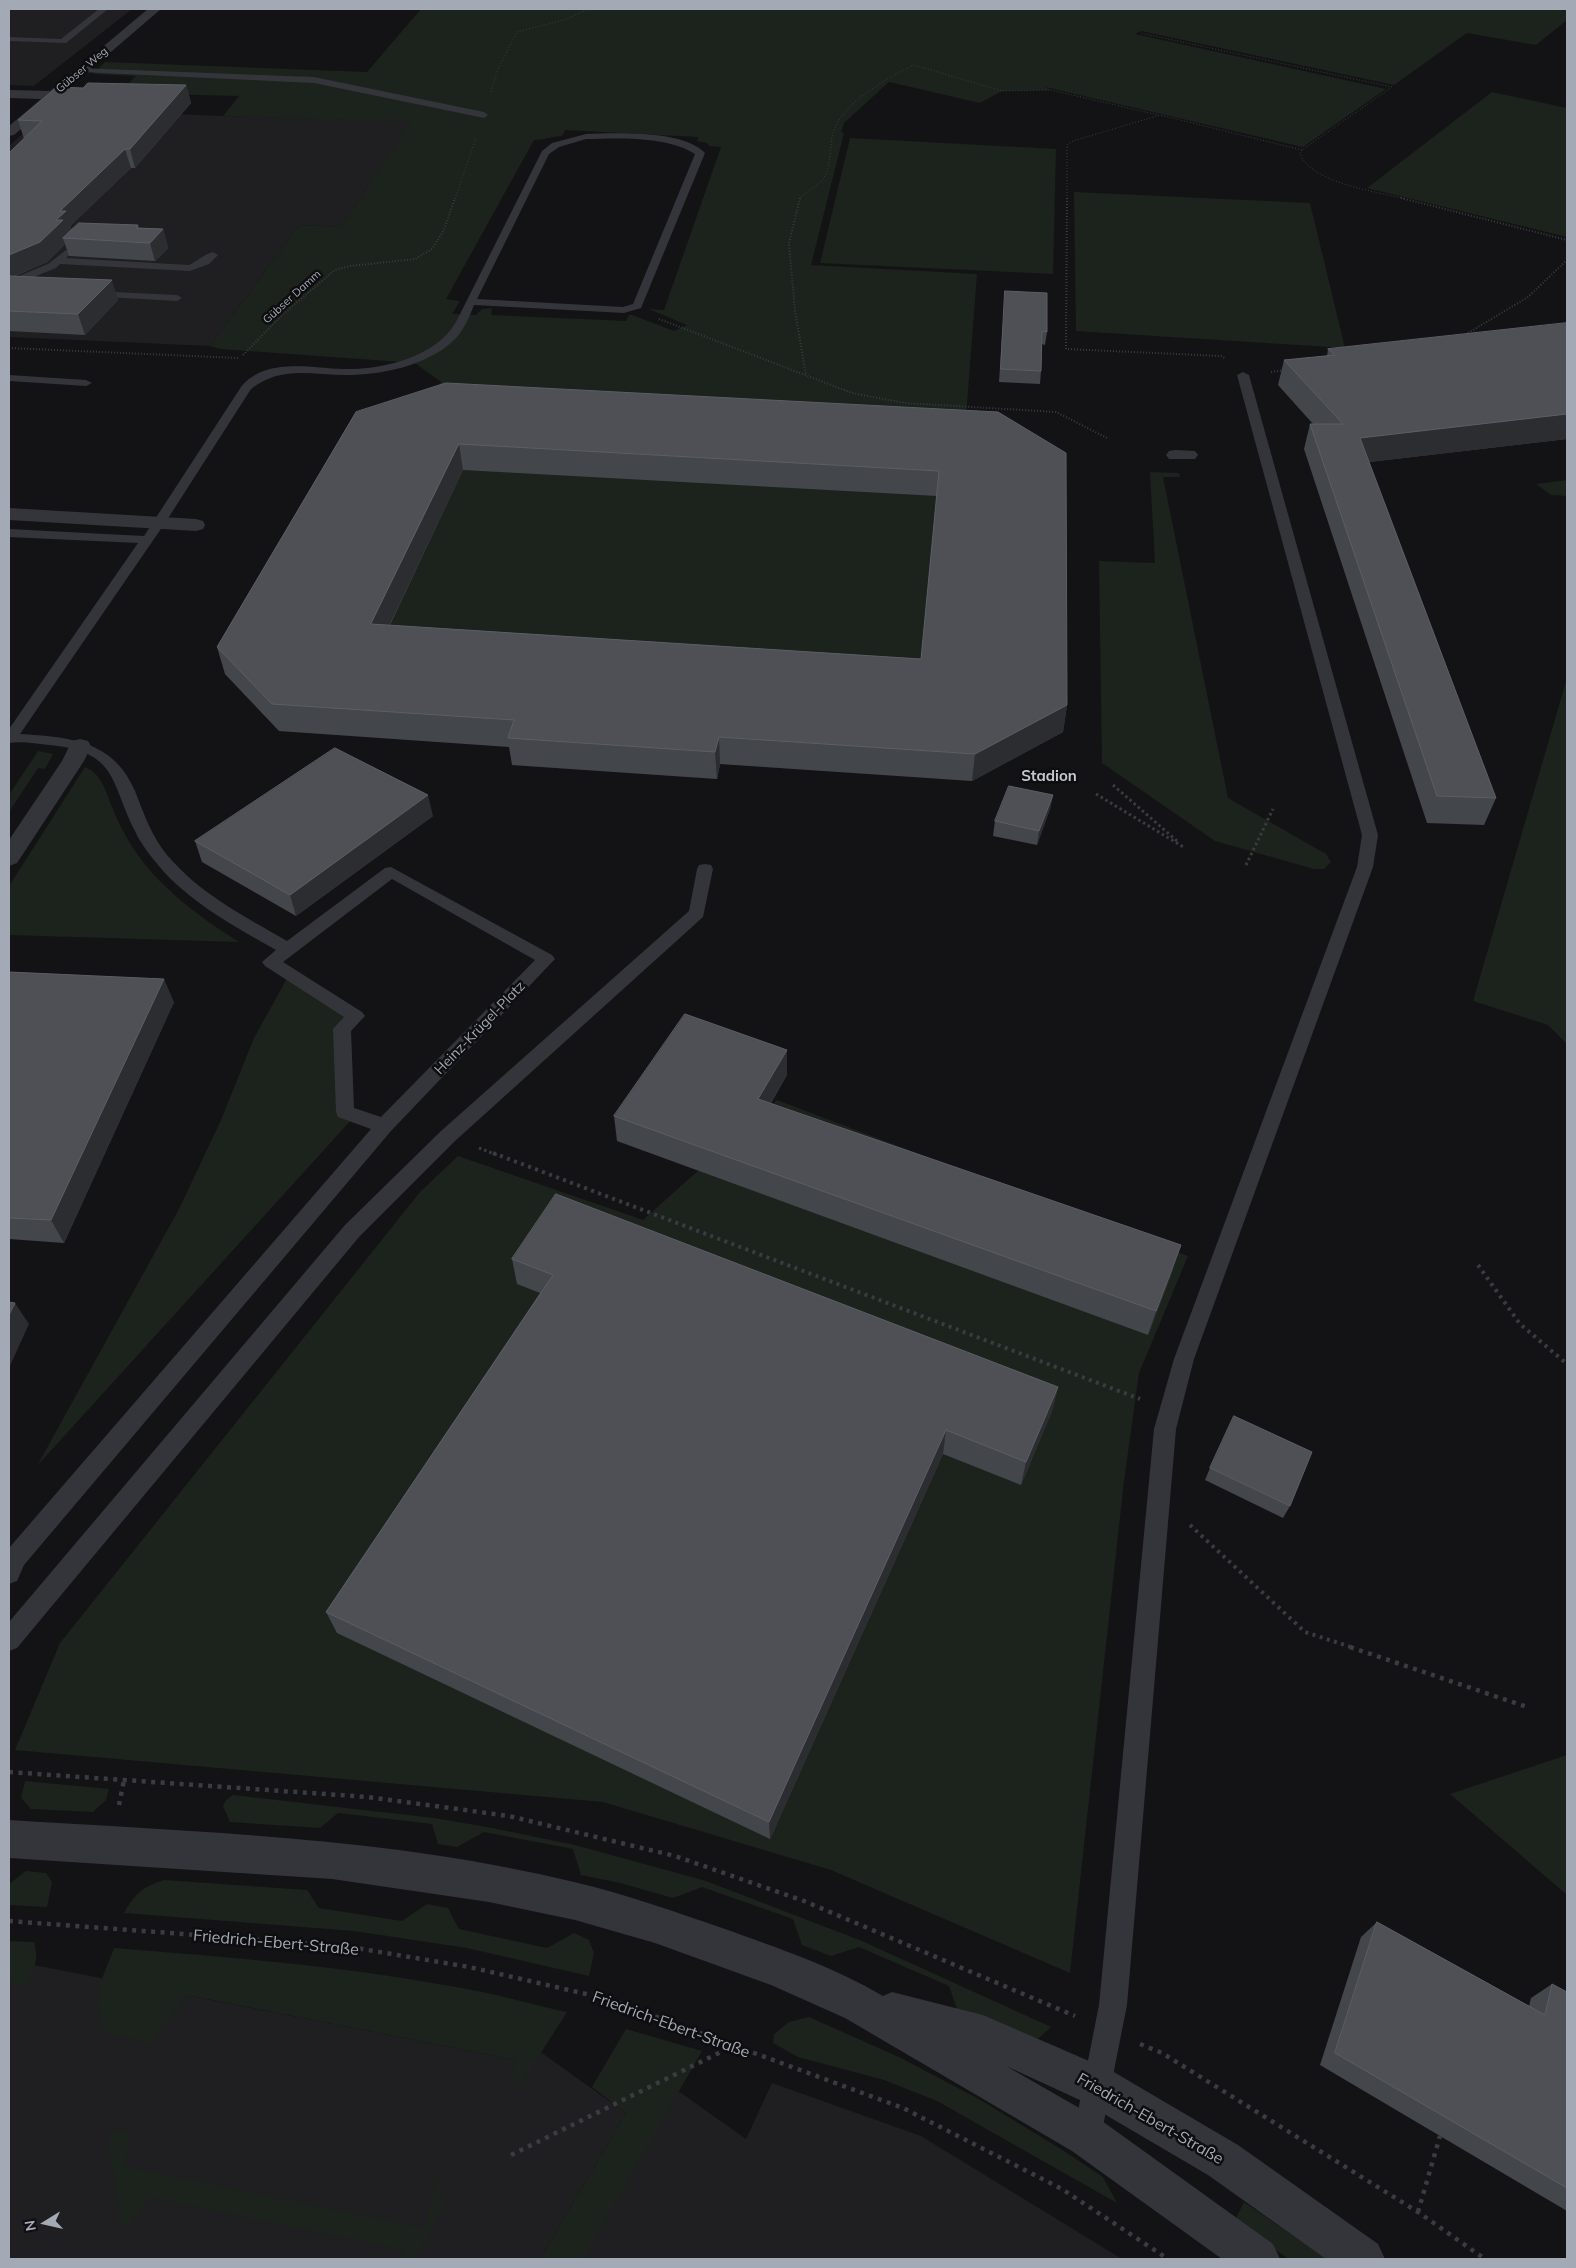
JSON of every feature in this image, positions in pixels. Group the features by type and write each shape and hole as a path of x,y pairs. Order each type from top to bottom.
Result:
{"street":[{"name":"Gübser Weg","path":"9,132 154,9"},
{"path":"9,94 52,95"},
{"path":"9,514 196,526"},
{"path":"9,858 80,746"},
{"name":"Friedrich-Ebert-Straße","path":"9,1839 332,1860 489,1883 575,1901 655,1924 776,1968 860,2004 1087,2136 1258,2259"},
{"name":"Friedrich-Ebert-Straße","path":"860,2004 983,2035 1098,2086 1222,2160 1363,2259"}],"lane":[{"path":"9,38 63,41 104,9"},
{"path":"82,70 314,80 484,116"},
{"path":"9,739 159,523 247,386 264,374 278,370 352,372 383,368 408,361 434,350 449,339 456,332 470,302 545,153 549,149 567,140 585,137 672,141 686,144 697,150 700,157 640,303 632,309 470,302"},
{"path":"9,284 29,277 58,261 76,243"},
{"path":"58,261 190,268 205,262 213,255"},
{"path":"78,294 177,298"},
{"path":"1087,2136 1113,2005 1165,1429 1184,1359 1365,867 1370,835 1243,375"},
{"path":"9,378 86,383"},
{"path":"9,533 147,540"},
{"path":"9,739 45,740 80,746 101,755 118,772 142,829 161,857 181,880 220,910 288,949"},
{"path":"9,1640 352,1231 448,1136 697,913 705,869"},
{"name":"Heinz-Krügel-Platz","path":"391,872 546,959 384,1126 345,1112 342,1029 356,1016 271,962 288,949 391,872"},
{"path":"9,1573 15,1558 384,1126"}],"path":[{"name":"Gübser Damm","path":"9,348 239,358 282,315 330,273 350,266 415,259 432,249 444,230 484,116 497,71 517,32 564,20 589,9"},
{"path":"1140,33 1392,87 1302,150 1300,153 1301,158 1310,167 1343,183 1567,240"},
{"path":"806,376 795,311 789,243 800,198 818,184 825,175 833,132 838,121 878,85 914,66 1002,91 1050,90 1302,150"},
{"path":"1160,115 1074,141 1066,146 1066,348 1222,356 1241,367 1243,375 1292,370"},
{"path":"1457,339 1528,297 1567,260"},
{"path":"632,309 852,393 891,401 1056,412 1107,438"},
{"path":"1096,794 1185,848 1113,785"},
{"path":"1246,865 1273,809"},
{"path":"448,1136 1170,1410"},
{"path":"1478,1265 1520,1324 1567,1364"},
{"path":"1158,1496 1305,1632 1527,1707"},
{"name":"Friedrich-Ebert-Straße","path":"9,1921 344,1946 469,1967 608,1999 903,2108 1062,2189 1168,2259"},
{"path":"511,2155 731,2046"},
{"path":"1418,2212 1440,2136"}],"shaded area":[{"path":"9,9 132,9 34,86 9,85"},
{"path":"421,9 1567,9 1567,20 1536,45 1467,33 1394,85 1141,31 1135,34 1386,89 1303,147 1045,87 1051,90 1002,91 980,103 889,82 844,123 841,132 844,133 811,265 977,274 966,417 437,389 441,382 415,363 220,349 210,346 299,225 341,227 410,122 223,116 239,96 119,93 136,76 93,74 105,62 367,72","holes":["565,130 698,137 697,141 707,143 709,146 721,147 664,310 649,309 687,325 674,331 632,315 629,315 626,321 491,315 492,308 482,309 476,315 452,314 460,301 446,299 534,140 562,136"]},
{"path":"1492,92 1567,108 1567,237 1367,188"},
{"path":"51,109 411,121 341,227 299,225 210,346 9,337 9,146"},
{"path":"850,138 1056,149 1053,274 820,263"},
{"path":"1074,192 1310,203 1345,348 1076,331"},
{"path":"361,437 1063,479 1063,732 972,781 720,764 717,779 512,765 518,747 279,731 225,674"},
{"path":"1150,472 1179,473 1180,477 1163,477 1228,798 1326,854 1331,862 1324,869 1314,869 1215,841 1102,763 1099,561 1155,563"},
{"path":"1567,480 1567,496 1551,495 1536,484"},
{"path":"1567,678 1567,1044 1548,1025 1473,1001"},
{"path":"38,751 53,754 45,769 38,768 9,812 9,795"},
{"path":"85,767 96,774 128,840 153,874 194,911 239,942 9,935 9,886"},
{"path":"290,973 356,1016 342,1029 353,1118 37,1466 179,1209 221,1120 254,1038"},
{"path":"777,1100 1188,1256 1139,1373 1124,1481 1070,1973 831,1870 603,1802 15,1750 60,1643 420,1192 458,1156 643,1220"},
{"path":"1567,1755 1567,1895 1450,1794"},
{"path":"25,1781 109,1789 106,1800 93,1812 31,1809 21,1798"},
{"path":"233,1795 434,1818 487,1827 575,1845 706,1881 862,1941 1051,2027 1039,2038 1020,2042 959,2015 949,1986 859,1947 831,1956 802,1945 793,1919 702,1887 673,1898 620,1883 581,1875 573,1849 484,1832 457,1847 438,1844 432,1824 338,1813 320,1828 230,1822 223,1806 226,1800"},
{"path":"26,1871 46,1873 52,1882 47,1907 9,1905 9,1884"},
{"path":"164,1880 307,1890 319,1908 402,1921 427,1904 448,1908 459,1929 547,1948 574,1933 589,1940 594,1953 589,1976 467,1948 354,1931 124,1913 132,1900 140,1892 150,1885"},
{"path":"9,1941 34,1942 35,1965 24,1986 9,1982"},
{"path":"114,1948 243,1959 371,1973 470,1989 567,2012 521,2084 510,2081 515,2060 187,1995 150,2044 105,2032 100,2020 98,2009 99,1990"},
{"path":"9,1960 515,2060 542,2053 626,2113 540,2259 9,2259"},
{"path":"809,2017 901,2058 977,2098 1103,2177 1117,2203 937,2101 884,2080 798,2057 773,2043 774,2034 789,2022"},
{"path":"626,2029 702,2051 583,2259 540,2259 626,2113 592,2087"},
{"path":"772,2083 921,2136 1122,2259 542,2259 674,2088 746,2139"},
{"path":"117,2131 125,2131 131,2143 123,2166 424,2228 438,2175 443,2208 414,2259 401,2259 403,2250 148,2197 142,2211 128,2224 121,2223 108,2138"},
{"path":"1244,2202 1327,2259 1289,2259 1234,2222"}],"building":[{"path":"88,83 186,85 130,149 125,149 60,211 66,211 56,220 63,220 40,242 9,255 9,153 42,121 18,120 57,87 83,88"},
{"path":"79,223 138,225 136,228 163,229 150,243 63,238"},
{"path":"9,276 112,280 78,314 9,311"},
{"path":"1005,291 1047,293 1047,332 1042,331 1041,371 1001,369"},
{"path":"1567,323 1567,414 1360,438 1496,798 1437,796 1310,424 1343,424 1284,360 1335,355 1328,349"},
{"path":"446,383 998,412 1066,453 1067,705 975,754 719,737 715,752 508,738 514,720 272,704 217,647 356,412","holes":["459,444 939,471 921,659 371,624"]},
{"path":"335,748 428,795 290,895 195,841"},
{"path":"1009,786 1053,795 1039,831 995,821"},
{"path":"9,972 164,979 51,1220 9,1218"},
{"path":"685,1014 787,1050 758,1099 1181,1245 1156,1311 614,1116"},
{"path":"556,1194 1058,1387 1026,1462 946,1430 769,1822 326,1612 553,1275 512,1259"},
{"path":"9,1302 15,1303 9,1315"},
{"path":"1234,1416 1312,1452 1290,1506 1210,1468"},
{"path":"1377,1922 1545,2015 1552,1984 1567,1992 1567,2188 1335,2053"}],"district":[{"name":"Stadion","path":"1049,776"}]}
